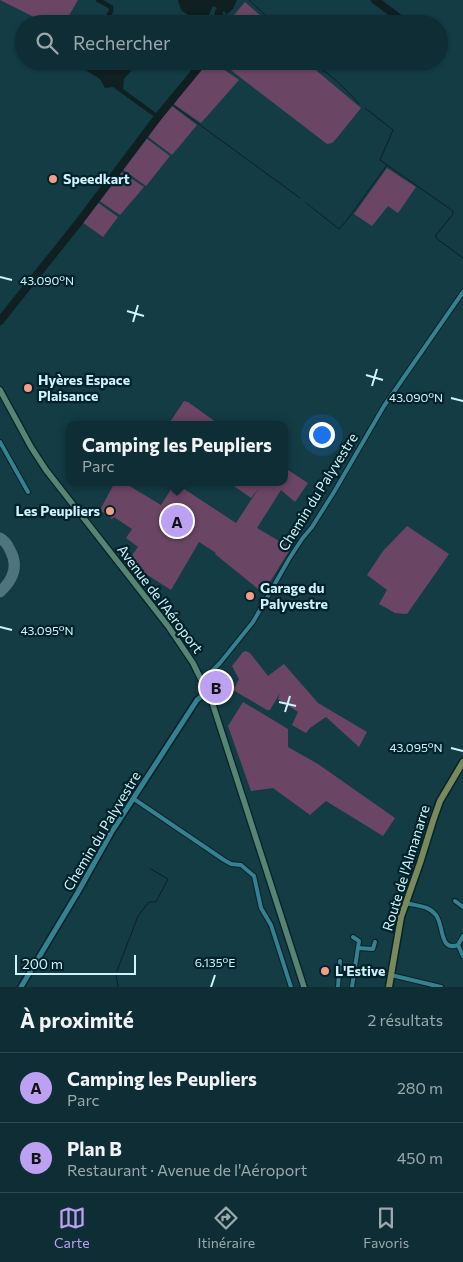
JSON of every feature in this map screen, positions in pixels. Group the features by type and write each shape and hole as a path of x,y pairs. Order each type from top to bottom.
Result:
{"main road":[{"name":"Avenue de l'Aéroport","path":"0,390 31,447 46,470 168,626 185,650 202,681 227,747 304,987"},
{"name":"Route de l'Almanarre","path":"389,987 401,917 438,805 463,762"}],"street":[{"name":"Chemin du Palyvestre","path":"202,681 220,663 253,622 289,559 334,492 384,406 463,292"},
{"path":"0,442 28,492"},
{"name":"Chemin du Palyvestre","path":"21,987 111,833 197,700 207,692"},
{"path":"134,799 224,860 231,864 242,865 254,876 261,908 271,925 290,987"},
{"path":"407,900 413,899 417,904 435,914 444,943 451,946 458,945"},
{"path":"455,901 463,907"},
{"path":"458,945 463,936"},
{"path":"352,987 359,941 353,937"},
{"path":"358,948 373,949 375,942"},
{"path":"458,945 463,956"},
{"path":"338,987 340,961"},
{"path":"391,975 441,987"}],"shaded area":[{"path":"0,0 78,0 69,15 30,15"},
{"path":"178,0 237,0 233,9 226,15 225,12 213,6 209,15 188,15 181,10"},
{"path":"245,2 260,15 234,15"},
{"path":"85,70 132,70 124,79 123,89 156,113 153,116 113,87 105,88 100,79"},
{"path":"198,70 225,70 239,80 201,123 172,103"},
{"path":"231,70 316,70 361,108 336,139 332,143 327,144"},
{"path":"172,106 197,125 172,155 147,136"},
{"path":"146,138 170,156 146,186 122,169"},
{"path":"387,168 416,187 398,213 388,206 372,226 354,214"},
{"path":"120,171 144,187 120,215 98,200"},
{"path":"97,202 118,217 103,237 82,222"},
{"path":"184,401 214,421 171,421"},
{"path":"288,470 308,483 295,502 281,490 257,528 291,548 263,593 216,553 199,542 171,590 127,562 138,547 126,538 132,529 114,517 112,519 100,510 113,486 130,486 161,505 173,486 180,486 236,523 259,488 251,498 234,486 288,486"},
{"path":"407,526 449,554 407,614 395,613 379,604 387,590 367,575 383,551"},
{"path":"243,652 250,653 268,676 284,664 318,703 367,732 359,747 326,717 306,733 292,725 298,712 278,699 280,693 270,710 267,710 233,690 239,679 232,666"},
{"path":"243,702 288,729 288,747 318,764 395,818 383,836 326,801 310,815 273,788 251,791 228,726"}],"waterway":[{"path":"98,0 111,7 109,15"},
{"path":"249,0 265,15"},
{"path":"375,0 395,15"},
{"path":"0,321 197,70"},
{"path":"322,70 336,80 359,104"},
{"path":"170,103 300,198"},
{"path":"365,108 393,130 380,160 453,211 453,214 436,235 436,238 463,258"},
{"path":"305,202 339,229 387,165"},
{"path":"117,971 138,916 149,902 156,902 168,879 151,869"},
{"path":"116,974 118,987"}],"taxiway":[{"path":"0,538 9,548 14,562 11,578 0,592"}],"place":[{"name":"Speedkart","path":"53,179"},
{"name":"Hyères Espace Plaisance","path":"28,388"},
{"name":"Les Peupliers","path":"110,511"},
{"name":"Camping les Peupliers","path":"177,521"},
{"name":"Garage du Palyvestre","path":"250,596"},
{"name":"Plan B","path":"216,687"},
{"name":"L'Estive","path":"325,971"}]}
